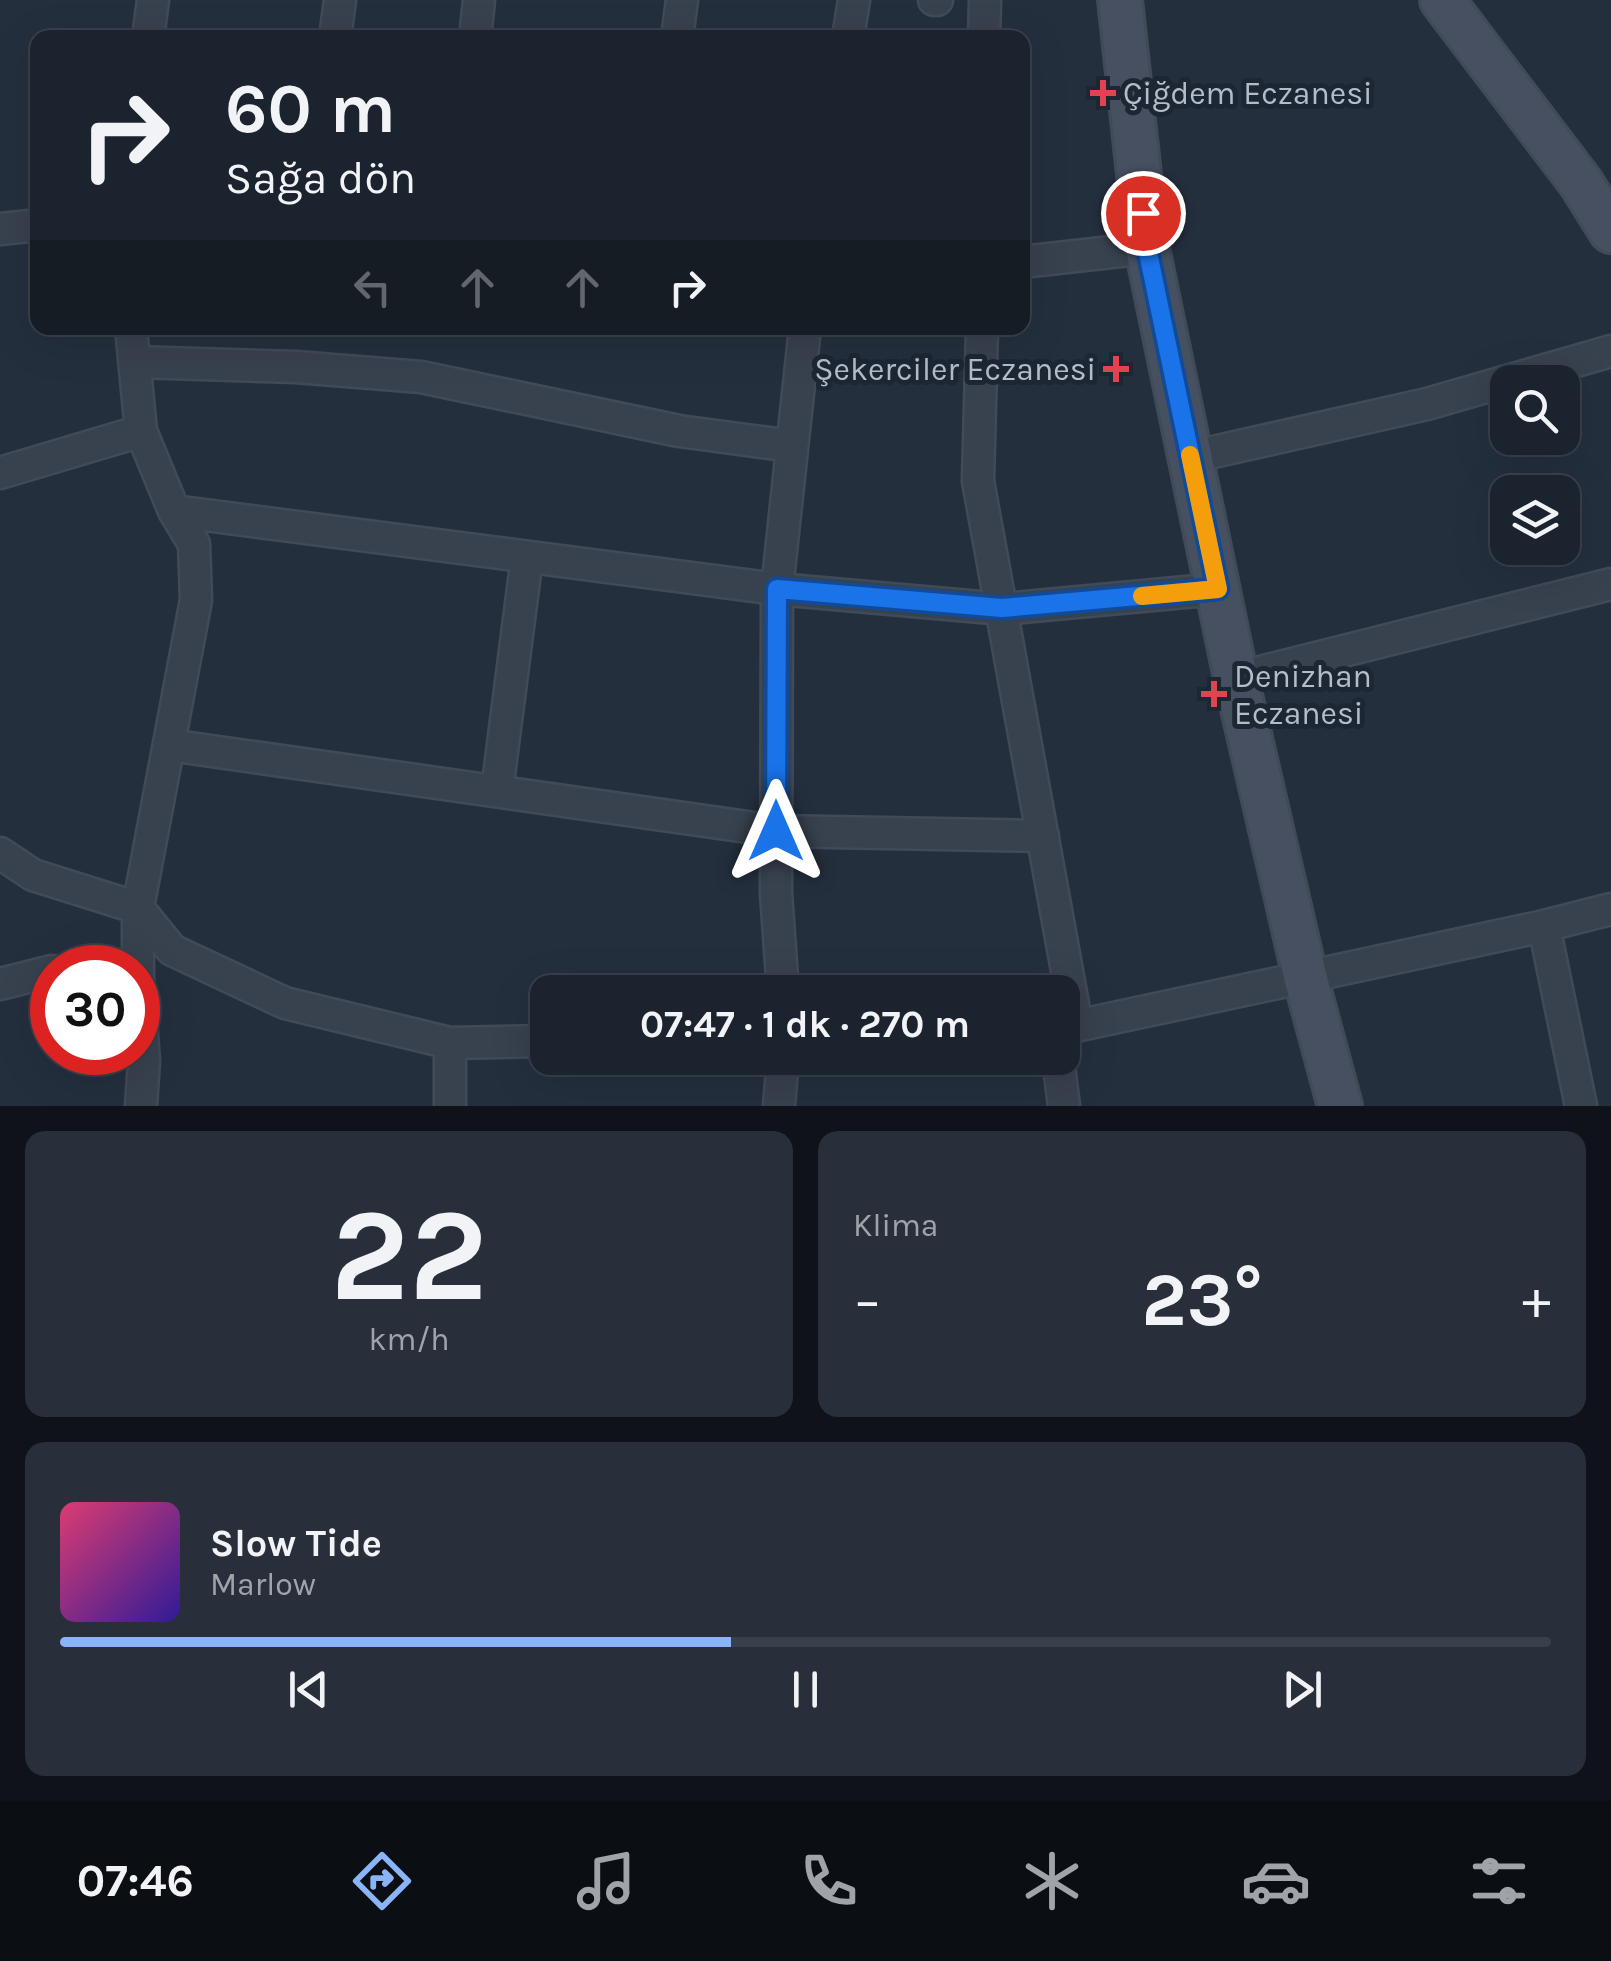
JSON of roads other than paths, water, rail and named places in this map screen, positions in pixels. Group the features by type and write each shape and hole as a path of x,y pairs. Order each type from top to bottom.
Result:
{"street":[{"path":"149,30 153,0"},
{"path":"336,30 340,0"},
{"path":"475,30 479,0"},
{"path":"678,30 682,0"},
{"path":"849,30 854,0"},
{"path":"984,0 984,30"},
{"path":"1120,0 1147,248 1236,678 1305,976 1340,1106"},
{"path":"1442,0 1581,183 1611,231"},
{"path":"0,229 30,226"},
{"path":"1030,261 1147,248"},
{"path":"132,335 141,431 174,512 194,544 196,600 138,908 144,1060 141,1106"},
{"path":"782,975 776,893 777,589 804,335"},
{"path":"982,335 978,481 1042,836 1062,975"},
{"path":"1190,456 1427,404 1611,351"},
{"path":"134,362 421,376 679,431 792,446"},
{"path":"0,473 141,431"},
{"path":"174,512 777,589 1002,608 1218,589"},
{"path":"498,791 527,557"},
{"path":"1236,678 1611,584"},
{"path":"170,745 776,831 1042,836"},
{"path":"0,853 33,876 138,908 172,950 286,1003 450,1044 530,1042"},
{"path":"1544,926 1611,884"},
{"path":"1080,1026 1611,909"},
{"path":"1544,926 1581,1106"},
{"path":"0,984 30,977"},
{"path":"450,1044 450,1106"},
{"path":"778,1106 782,1075"},
{"path":"1060,1075 1064,1106"}],"place":[{"name":"Çiğdem Eczanesi","path":"1103,93"},
{"name":"Şekerciler Eczanesi","path":"1116,369"},
{"name":"Denizhan Eczanesi","path":"1214,694"}]}
